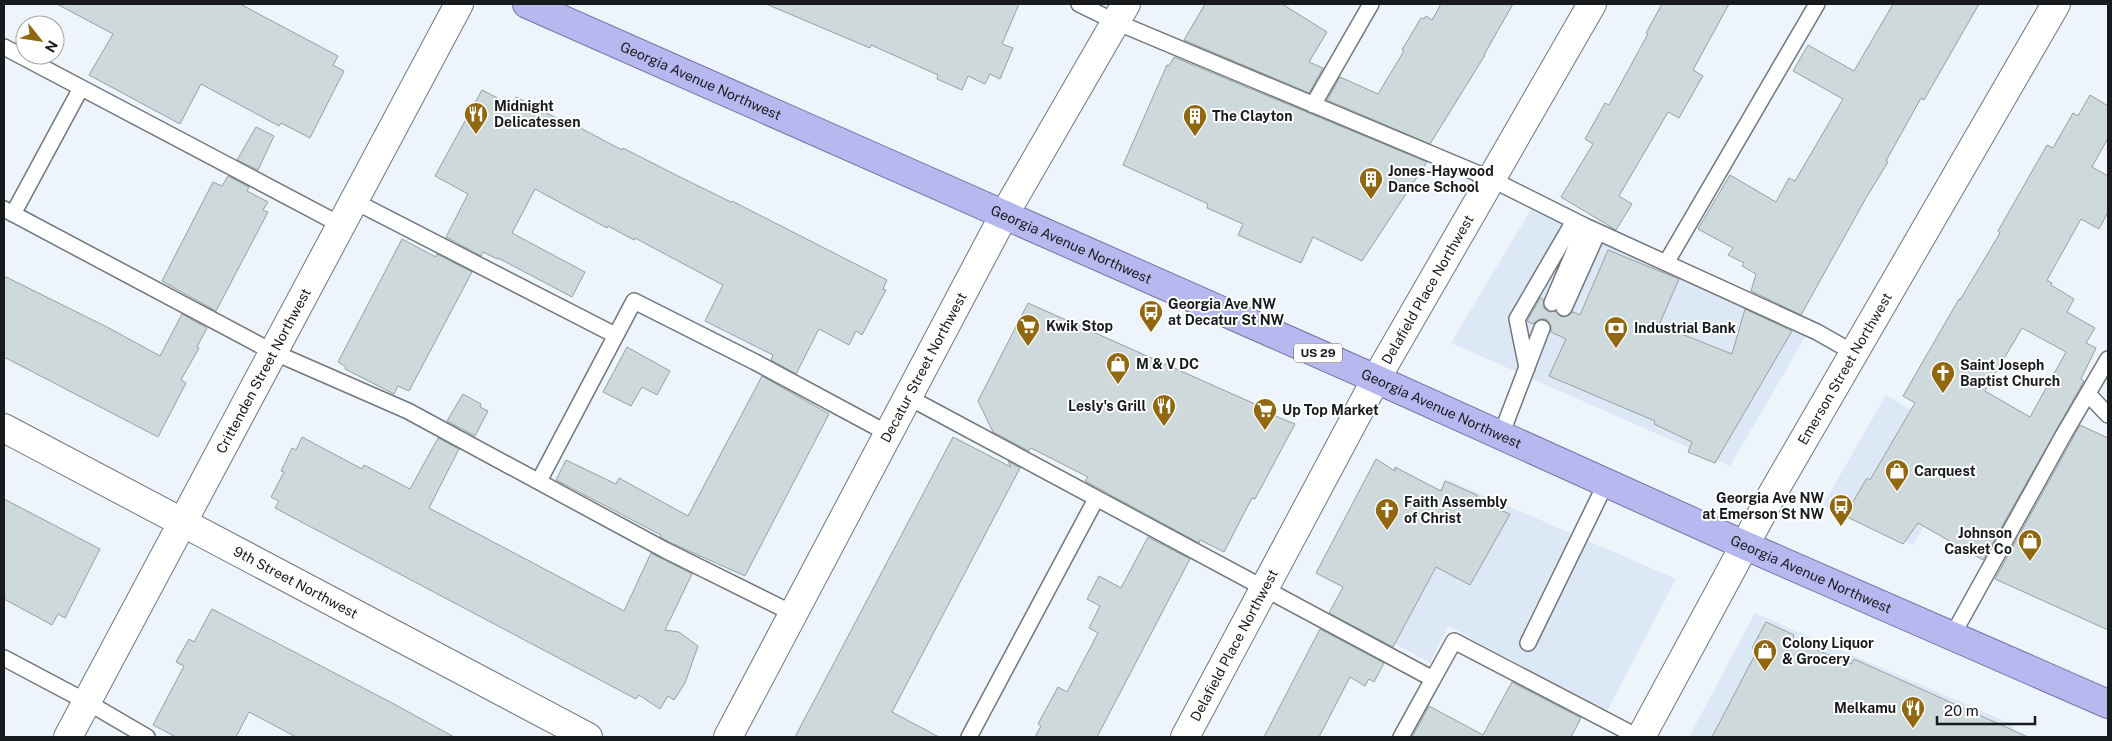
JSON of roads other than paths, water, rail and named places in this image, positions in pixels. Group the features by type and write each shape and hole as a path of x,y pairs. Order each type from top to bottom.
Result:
{"highway":[{"name":"Georgia Avenue Northwest","path":"527,4 1376,379 1744,545 2108,704"}],"street":[{"name":"Crittenden Street Northwest","path":"68,737 459,4"},
{"name":"Delafield Place Northwest","path":"1185,737 1376,379 1592,4"},
{"name":"Emerson Street Northwest","path":"1640,737 1744,545 2056,4"},
{"name":"Decatur Street Northwest","path":"728,737 1004,215 1121,13"},
{"name":"9th Street Northwest","path":"4,428 588,737"}],"lane":[{"path":"1080,4 1121,13 1313,105 1491,178 1586,226 1817,332 1854,353"},
{"path":"1313,105 1371,4"},
{"path":"1666,263 1817,4"},
{"path":"4,48 341,225"},
{"path":"81,88 9,212 273,352 408,411 665,550 794,614"},
{"path":"354,201 615,335"},
{"path":"1558,306 1586,226"},
{"path":"1527,368 1517,319 1586,226"},
{"path":"539,481 634,301 755,362 888,434"},
{"path":"1501,435 1527,368 1547,330"},
{"path":"1952,636 2108,360"},
{"path":"2088,394 2108,415"},
{"path":"908,397 1096,499 1265,587 1433,679"},
{"path":"1528,643 1606,482"},
{"path":"969,737 1096,499"},
{"path":"1401,737 1454,640 1640,737"},
{"path":"4,658 87,702 147,737"}],"place":[{"name":"Midnight Delicatessen","path":"476,135"},
{"name":"The Clayton","path":"1195,137"},
{"name":"Jones-Haywood Dance School","path":"1371,200"},
{"name":"Georgia Ave NW at Decatur St NW","path":"1151,333"},
{"name":"Kwik Stop","path":"1028,347"},
{"name":"Industrial Bank","path":"1616,349"},
{"name":"M & V DC","path":"1118,385"},
{"name":"Saint Joseph Baptist Church","path":"1943,394"},
{"name":"Lesly's Grill","path":"1164,427"},
{"name":"Up Top Market","path":"1265,431"},
{"name":"Carquest","path":"1897,492"},
{"name":"Georgia Ave NW at Emerson St NW","path":"1841,527"},
{"name":"Faith Assembly of Christ","path":"1387,531"},
{"name":"Johnson Casket Co","path":"2030,562"},
{"name":"Colony Liquor & Grocery","path":"1765,672"},
{"name":"Melkamu","path":"1913,729"}]}
